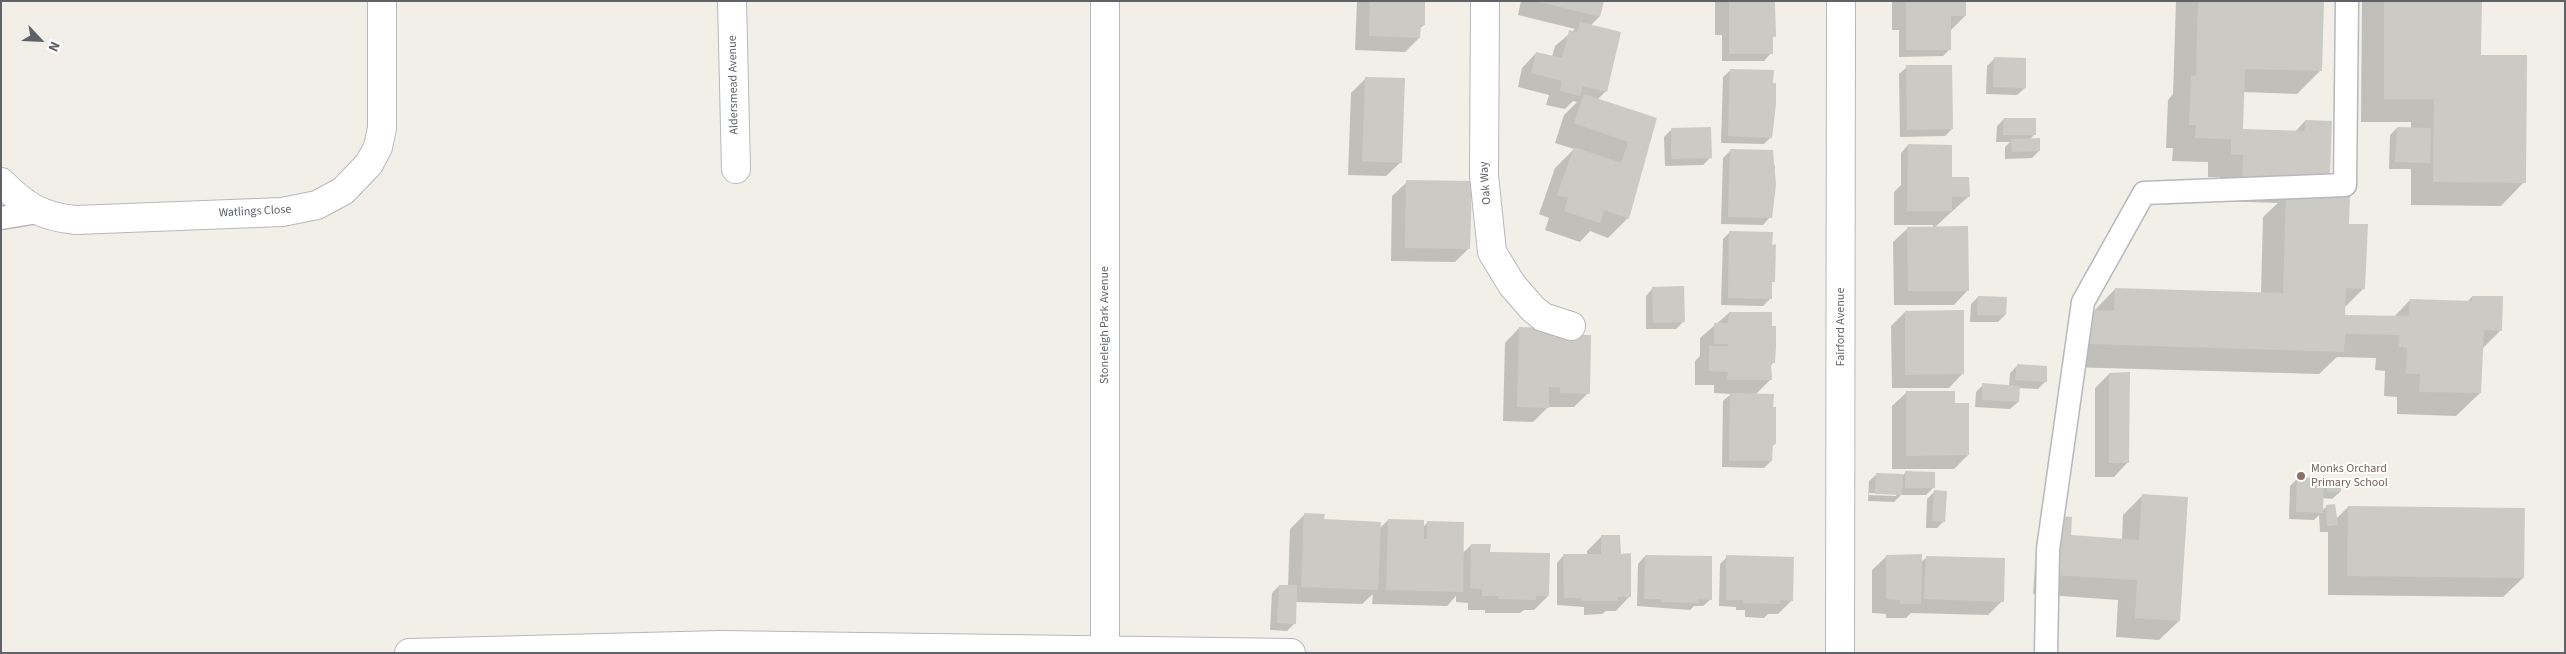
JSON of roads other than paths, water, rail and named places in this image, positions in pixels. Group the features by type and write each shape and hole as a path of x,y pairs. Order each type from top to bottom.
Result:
{"street":[{"name":"Watlings Close","path":"1,182 38,212 49,216 76,220 282,212 317,205 332,199 358,178 378,147 384,112 382,1"},
{"name":"Aldersmead Avenue","path":"732,1 736,168"},
{"name":"Stoneleigh Park Avenue","path":"1105,1 1105,649"},
{"name":"Oak Way","path":"1485,1 1484,175 1492,252 1512,285 1533,309 1543,317 1571,326"},
{"name":"Fairford Avenue","path":"1840,653 1841,1"},
{"path":"409,653 720,649 1105,649 1291,653"}],"lane":[{"path":"2046,653 2048,549 2083,302 2144,193 2345,185 2347,1"},
{"path":"1,218 38,212"}],"place":[{"name":"Monks Orchard Primary School","path":"2301,476"}]}
